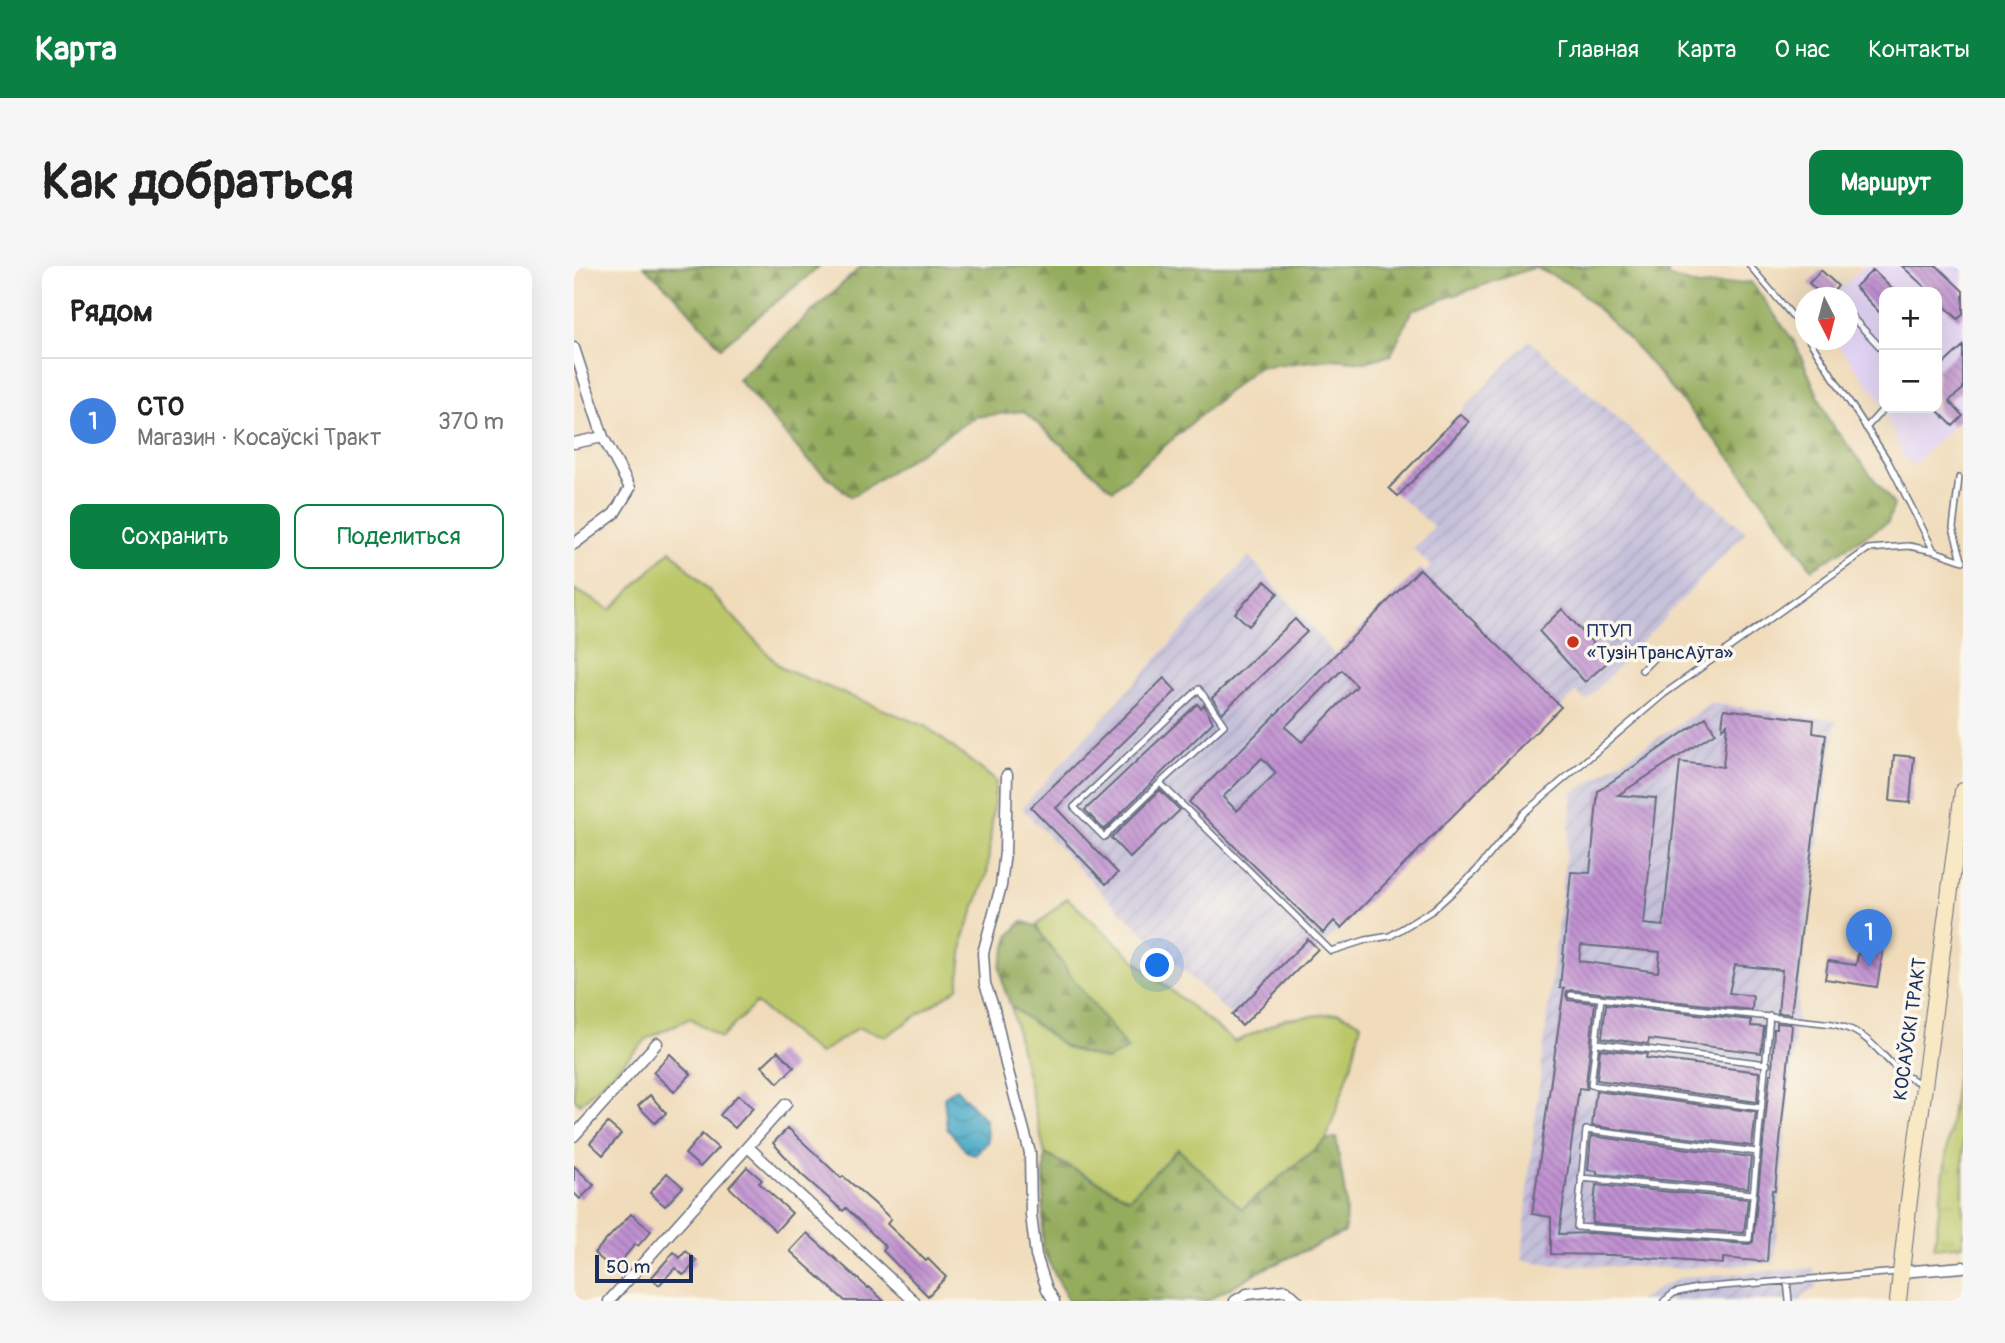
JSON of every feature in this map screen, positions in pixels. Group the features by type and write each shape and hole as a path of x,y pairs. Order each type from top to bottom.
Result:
{"main road":[{"name":"КОСАЎСКІ ТРАКТ","path":"1898,1301 1963,791"}],"street":[{"path":"574,544 614,514 630,488 603,437 575,352"},
{"path":"574,443 603,437"},
{"path":"1007,775 1005,852 1001,886 983,953 985,984 994,1009 1030,1153 1031,1215 1036,1256 1054,1301"},
{"path":"574,1136 657,1043"},
{"path":"609,1301 786,1104"},
{"path":"748,1147 914,1301"},
{"path":"1901,1272 1963,1267"},
{"path":"1234,1301 1247,1294 1286,1290 1298,1301"}],"lane":[{"path":"1750,266 1795,319"},
{"path":"1858,324 1883,350"},
{"path":"1815,350 1888,461 1934,551"},
{"path":"1866,428 1880,413"},
{"path":"1959,478 1953,528 1962,560"},
{"path":"1160,783 1331,951 1390,936 1433,909 1450,894 1476,871 1524,813 1664,694 1868,550 1909,546 1962,560"},
{"path":"1642,670 1654,658"},
{"path":"1199,689 1224,725 1160,783 1104,837 1074,807 1199,689"},
{"path":"1571,995 1833,1024 1855,1031 1897,1070 1911,1080 1924,1084"},
{"path":"1601,998 1591,1085 1762,1108"},
{"path":"1757,1152 1586,1130 1577,1227 1749,1239 1770,1016"},
{"path":"1597,1043 1766,1064"},
{"path":"1581,1178 1753,1194"},
{"path":"1664,1301 1674,1293 1697,1288 1901,1272"},
{"path":"1787,1281 1789,1301"}],"shaded area":[{"path":"1865,266 1963,266 1963,416 1913,466 1903,456 1886,413 1942,413 1942,287 1879,287 1879,398 1842,350 1858,350 1858,287 1841,287"},
{"path":"1529,340 1746,532 1586,701 1576,692 1242,1026 1106,897 1022,808 1249,556 1335,655 1420,569 1425,573 1431,566 1413,549 1434,527 1389,488"},
{"path":"1711,703 1836,720 1800,979 1774,1263 1681,1268 1557,1265 1522,1260 1530,1165 1573,793"},
{"path":"1814,1268 1817,1289 1805,1293 1801,1301 1638,1301 1684,1277"}],"green space":[{"path":"644,266 820,266 721,347 675,295"},
{"path":"862,266 1670,266 1667,276 1698,286 1751,282 1795,343 1795,350 1798,350 1829,421 1894,505 1888,522 1812,569 1734,462 1631,341 1575,287 1535,267 1412,310 1391,355 1365,362 1333,359 1257,367 1113,490 1023,411 975,417 851,497 806,458 738,379"},
{"path":"671,550 781,668 927,727 996,781 987,874 964,937 958,988 886,1036 858,1028 819,1054 756,1003 721,1038 690,1018 648,1038 580,1104 574,1098 574,589 611,610"},
{"path":"1067,898 1146,970 1235,1042 1285,1019 1339,1013 1361,1023 1352,1063 1326,1140 1241,1209 1178,1150 1129,1198 1045,1154 1011,1006 1067,1048 1107,1060 1070,975 1036,926"},
{"path":"1022,921 1036,926 1070,975 1128,1049 1107,1060 1067,1048 1011,1006 1003,985 1000,966 1010,935"},
{"path":"1963,1027 1963,1245 1934,1248"},
{"path":"1336,1138 1346,1201 1345,1232 1260,1271 1207,1301 1068,1301 1042,1248 1045,1154 1129,1198 1178,1149 1242,1209 1326,1140"}],"water":[{"path":"956,1088 985,1120 988,1141 975,1155 966,1151 947,1128 944,1097"}],"building":[{"path":"1902,266 1937,266 1963,291 1963,314 1958,319 1942,304 1942,287 1925,287"},
{"path":"1821,270 1838,286 1813,287 1809,283"},
{"path":"1873,270 1890,287 1879,287 1879,312 1858,287 1855,287"},
{"path":"1963,346 1963,389 1949,401 1963,416 1953,426 1940,413 1942,365"},
{"path":"1460,414 1469,422 1398,496 1389,488"},
{"path":"1420,569 1561,707 1341,928 1334,921 1323,933 1189,802","holes":["1342,670 1357,686 1302,742 1285,727","1262,758 1276,773 1237,811 1223,797"]},
{"path":"1265,581 1278,593 1249,626 1235,613"},
{"path":"1562,609 1609,661 1585,682 1539,631"},
{"path":"1295,619 1307,632 1222,713 1212,698"},
{"path":"1164,678 1176,691 1056,808 1118,873 1106,884 1031,807"},
{"path":"1197,704 1201,708 1204,705 1213,722 1104,830 1085,810"},
{"path":"1724,709 1814,720 1813,733 1826,735 1791,1014 1778,1013 1782,970 1735,965 1729,993 1753,996 1752,1010 1567,991 1568,1000 1595,1003 1587,1089 1579,1088 1559,1234 1591,1233 1749,1244 1753,1242 1772,1074 1774,1029 1777,1029 1777,1023 1790,1024 1792,1026 1775,1190 1772,1190 1767,1262 1723,1258 1723,1264 1613,1255 1551,1254 1551,1217 1532,1214 1564,988 1560,988 1571,872 1590,873 1598,791 1706,717 1715,733 1618,795 1656,798 1644,924 1663,926 1680,762 1723,767 1727,724 1722,728","holes":["1581,945 1660,952 1658,972 1579,961"]},
{"path":"1894,755 1914,757 1910,803 1890,801"},
{"path":"1160,790 1180,810 1130,858 1111,838"},
{"path":"1308,939 1318,949 1242,1026 1232,1015"},
{"path":"1860,942 1884,946 1877,987 1825,979 1828,961 1856,965"},
{"path":"1606,1004 1751,1020 1751,1026 1764,1027 1761,1053 1649,1039 1648,1044 1602,1038"},
{"path":"1600,1049 1647,1054 1646,1058 1759,1072 1757,1102 1597,1080"},
{"path":"778,1051 794,1067 778,1083 762,1066"},
{"path":"670,1054 691,1074 674,1092 653,1072"},
{"path":"1596,1091 1756,1112 1752,1146 1592,1126"},
{"path":"650,1095 666,1113 655,1123 638,1106"},
{"path":"738,1095 753,1108 735,1128 720,1115"},
{"path":"608,1123 621,1134 603,1155 590,1143"},
{"path":"788,1128 841,1178 843,1176 891,1219 887,1224 946,1277 928,1296 883,1251 886,1247 846,1208 843,1211 801,1174 773,1143"},
{"path":"702,1134 718,1148 700,1167 685,1154"},
{"path":"1591,1136 1751,1157 1748,1188 1597,1174 1597,1171 1588,1170"},
{"path":"574,1166 594,1185 580,1199 574,1193"},
{"path":"747,1167 762,1180 759,1183 792,1213 776,1231 729,1187"},
{"path":"667,1173 683,1187 665,1206 650,1193"},
{"path":"1596,1185 1748,1199 1744,1233 1592,1223"},
{"path":"631,1214 651,1231 638,1246 635,1244 614,1270 594,1253"},
{"path":"807,1233 884,1301 845,1301 790,1251"},
{"path":"686,1251 697,1261 684,1275 675,1268 659,1285 651,1278 674,1252 680,1258"}],"place":[{"name":"ПТУП «ТузінТрансАўта»","path":"1573,642"},
{"name":"СТО","path":"1869,967"}]}
